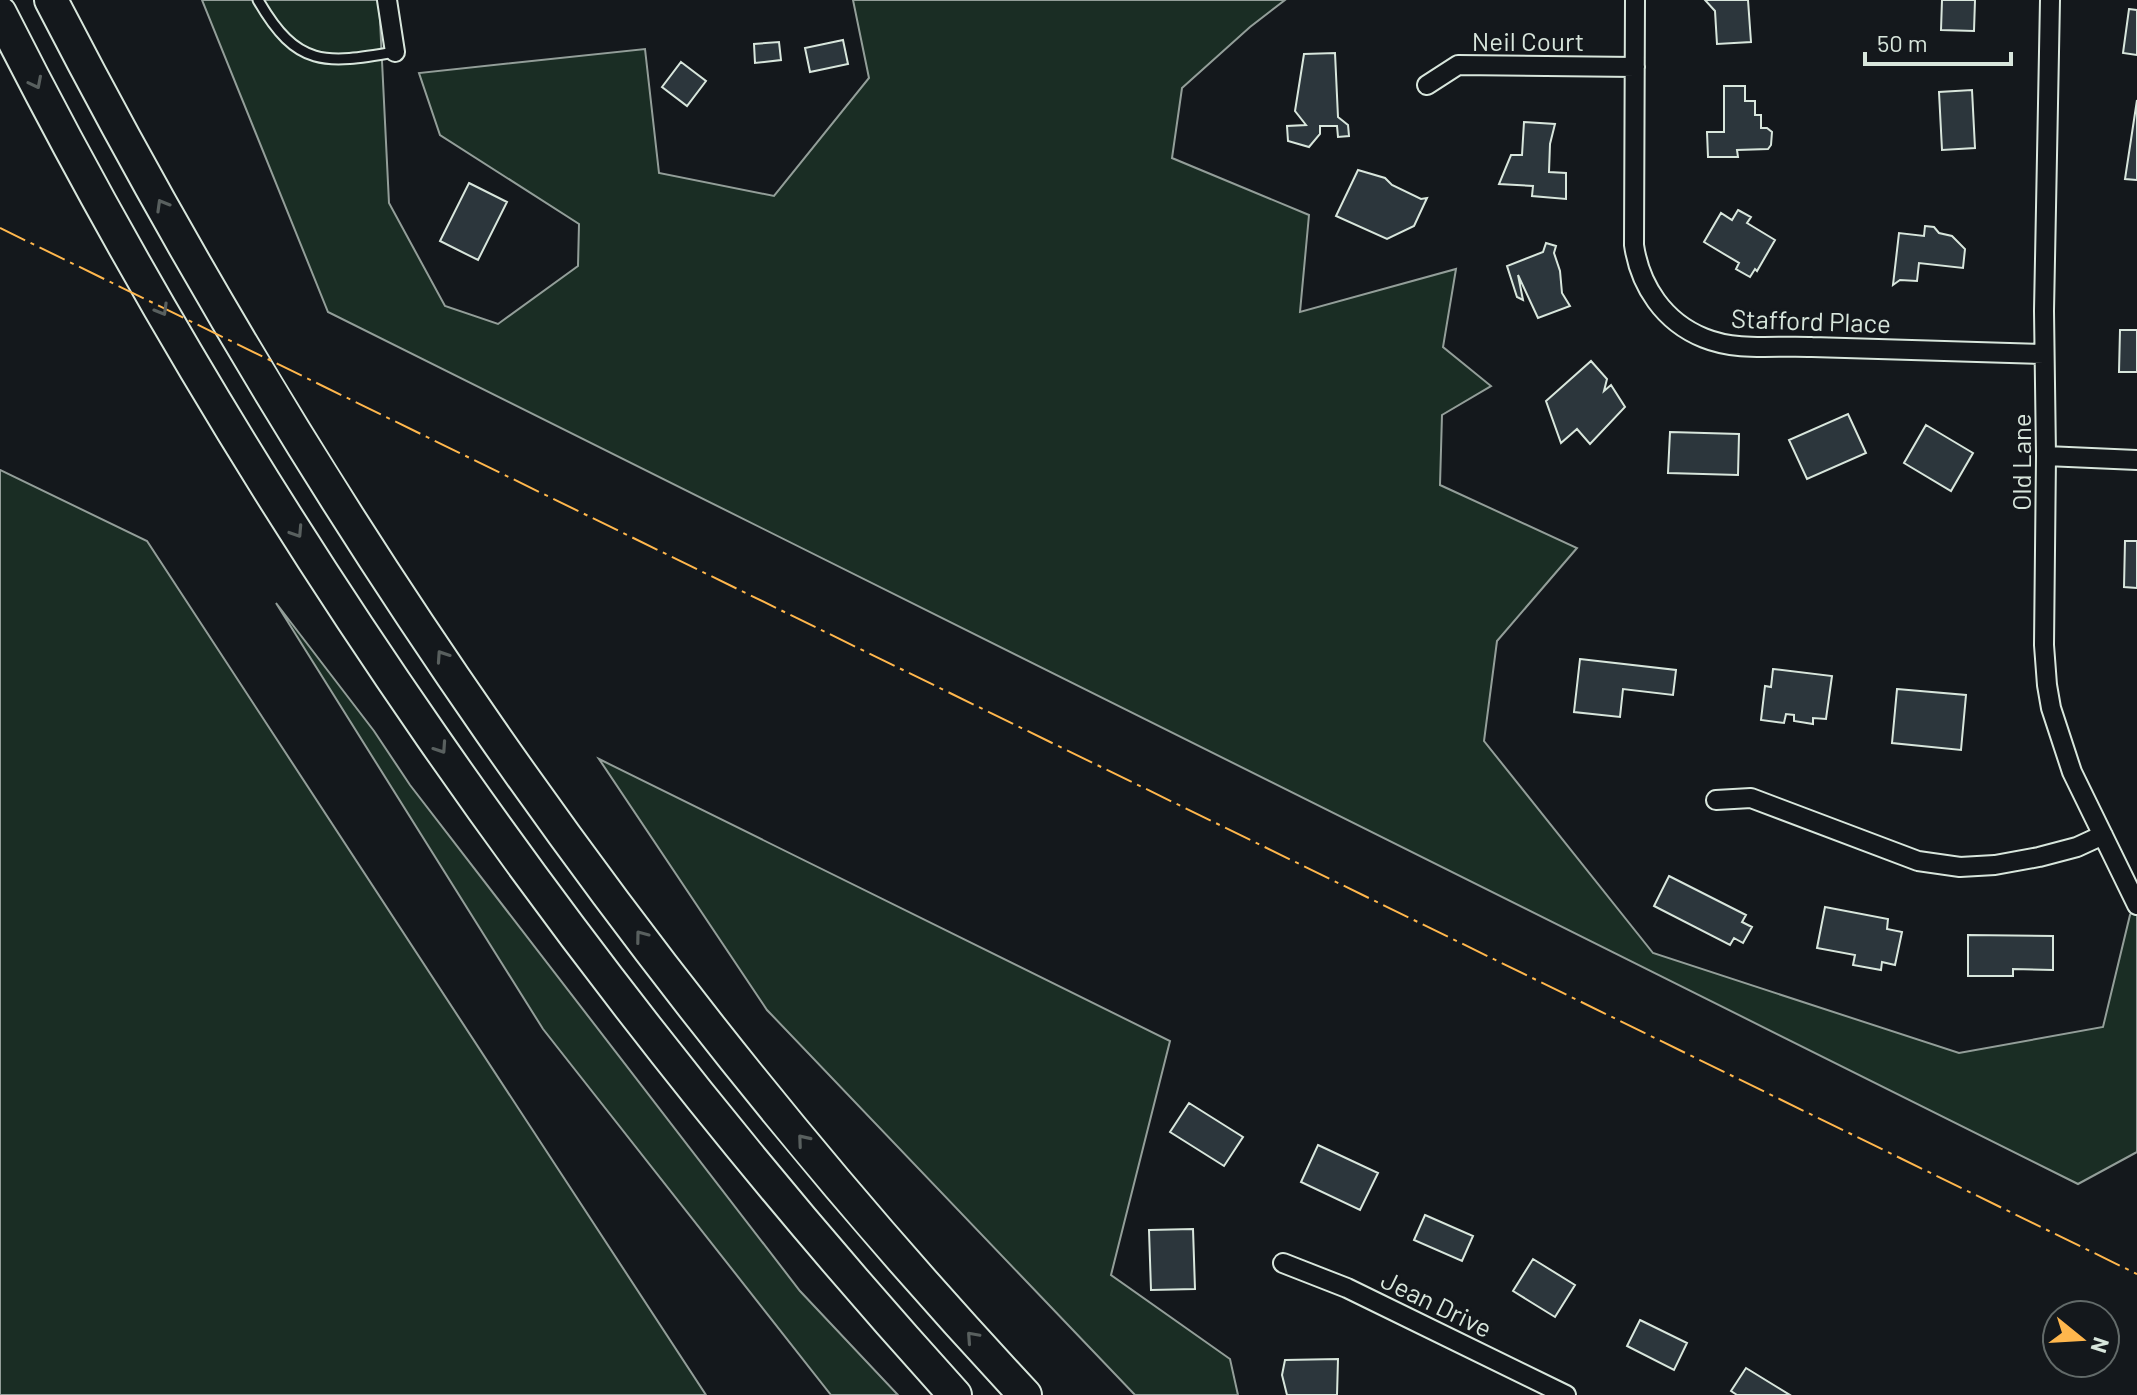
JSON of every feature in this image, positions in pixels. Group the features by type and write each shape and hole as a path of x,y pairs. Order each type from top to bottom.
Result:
{"highway":[{"path":"51,0 157,198 270,390 389,578 516,765 638,932 787,1122 1025,1395"},
{"path":"0,13 112,223 226,418 346,607 465,783 539,887 686,1079 819,1241 955,1395"}],"street":[{"path":"387,0 395,52"},
{"name":"Stafford Place","path":"1635,0 1636,258 1651,295 1679,324 1701,337 1740,347 2044,354"},
{"name":"Old Lane","path":"2050,0 2044,354 2044,645 2047,685 2051,708 2072,772 2137,905"},
{"name":"Neil Court","path":"1427,85 1458,65 1635,67"},
{"path":"2046,456 2137,460"},
{"path":"1716,800 1751,798 1918,861 1960,867 1995,865 2039,857 2077,847 2103,835"},
{"name":"Jean Drive","path":"1283,1263 1347,1288 1566,1395"}],"lane":[{"path":"258,0 270,20 293,44 308,54 330,61 395,52"}],"green space":[{"path":"202,0 379,0 389,203 445,306 498,324 578,266 579,224 440,135 419,73 645,49 659,173 774,196 869,78 853,0 1285,0 1182,88 1172,158 1309,215 1300,312 1456,269 1443,347 1491,386 1442,415 1440,485 1577,548 1497,641 1484,741 1653,953 1959,1053 2103,1027 2130,915 2137,904 2137,1152 2078,1184 328,312"},
{"path":"0,470 147,541 706,1395 0,1395"},
{"path":"276,603 374,731 410,785 800,1291 898,1395 831,1395 543,1029"},
{"path":"599,759 1170,1041 1111,1275 1230,1359 1238,1395 1135,1395 767,1010"}],"building":[{"path":"1705,0 1748,0 1751,42 1717,44 1715,11"},
{"path":"1942,0 1975,0 1974,31 1941,30"},
{"path":"2129,9 2137,10 2137,55 2123,53"},
{"path":"843,40 848,64 810,72 805,48"},
{"path":"779,42 781,60 755,63 754,44"},
{"path":"1335,53 1338,117 1348,125 1349,136 1338,137 1337,126 1320,126 1320,134 1309,147 1288,141 1287,126 1306,125 1295,111 1304,54"},
{"path":"681,62 706,81 687,106 662,87"},
{"path":"1724,86 1745,86 1745,101 1755,101 1755,115 1761,115 1761,128 1772,132 1768,149 1737,150 1738,157 1708,157 1707,132 1724,132"},
{"path":"1972,90 1975,148 1942,150 1939,92"},
{"path":"2137,100 2137,180 2125,179"},
{"path":"1524,122 1555,124 1550,144 1549,172 1566,173 1566,199 1532,196 1533,186 1499,184 1511,155 1522,155"},
{"path":"1358,170 1385,178 1392,185 1421,199 1427,198 1414,226 1387,239 1336,216"},
{"path":"469,183 507,202 478,260 440,241"},
{"path":"1738,210 1751,217 1747,223 1775,240 1757,271 1755,269 1750,277 1736,269 1739,263 1704,242 1721,213 1732,220"},
{"path":"1925,226 1952,236 1965,249 1963,268 1919,263 1917,281 1900,280 1893,285 1899,233 1924,236"},
{"path":"1546,243 1556,246 1554,253 1562,293 1570,306 1538,318 1518,275 1523,300 1517,297 1507,266 1543,252"},
{"path":"2120,330 2137,330 2137,372 2119,372"},
{"path":"1591,361 1607,379 1604,391 1611,385 1625,407 1590,444 1577,429 1561,443 1546,401"},
{"path":"1848,414 1866,453 1807,479 1789,440"},
{"path":"1926,425 1973,453 1951,491 1904,463"},
{"path":"1670,432 1739,434 1738,475 1668,473"},
{"path":"2125,541 2137,541 2137,588 2124,587"},
{"path":"1580,659 1676,670 1673,695 1623,689 1620,717 1574,712"},
{"path":"1773,669 1832,676 1826,719 1813,718 1813,724 1794,721 1794,715 1786,714 1784,723 1761,720 1765,686 1771,687"},
{"path":"1897,689 1966,695 1961,750 1892,743"},
{"path":"1669,876 1746,915 1742,922 1752,927 1743,943 1734,938 1730,945 1654,906"},
{"path":"1825,907 1888,919 1887,929 1902,932 1895,965 1882,962 1881,970 1853,965 1855,955 1817,948"},
{"path":"1968,935 2053,936 2053,970 2013,969 2013,976 1968,976"},
{"path":"1189,1103 1243,1137 1224,1166 1170,1132"},
{"path":"1318,1145 1378,1173 1360,1210 1301,1182"},
{"path":"1425,1215 1473,1236 1462,1261 1414,1240"},
{"path":"1193,1229 1195,1289 1151,1290 1149,1230"},
{"path":"1533,1259 1575,1285 1555,1317 1513,1291"},
{"path":"1640,1320 1687,1343 1674,1370 1627,1346"},
{"path":"1338,1359 1337,1395 1287,1395 1282,1375 1285,1360"},
{"path":"1746,1368 1790,1395 1737,1395 1731,1391"}],"power":[{"path":"0,228 2137,1274"}]}
